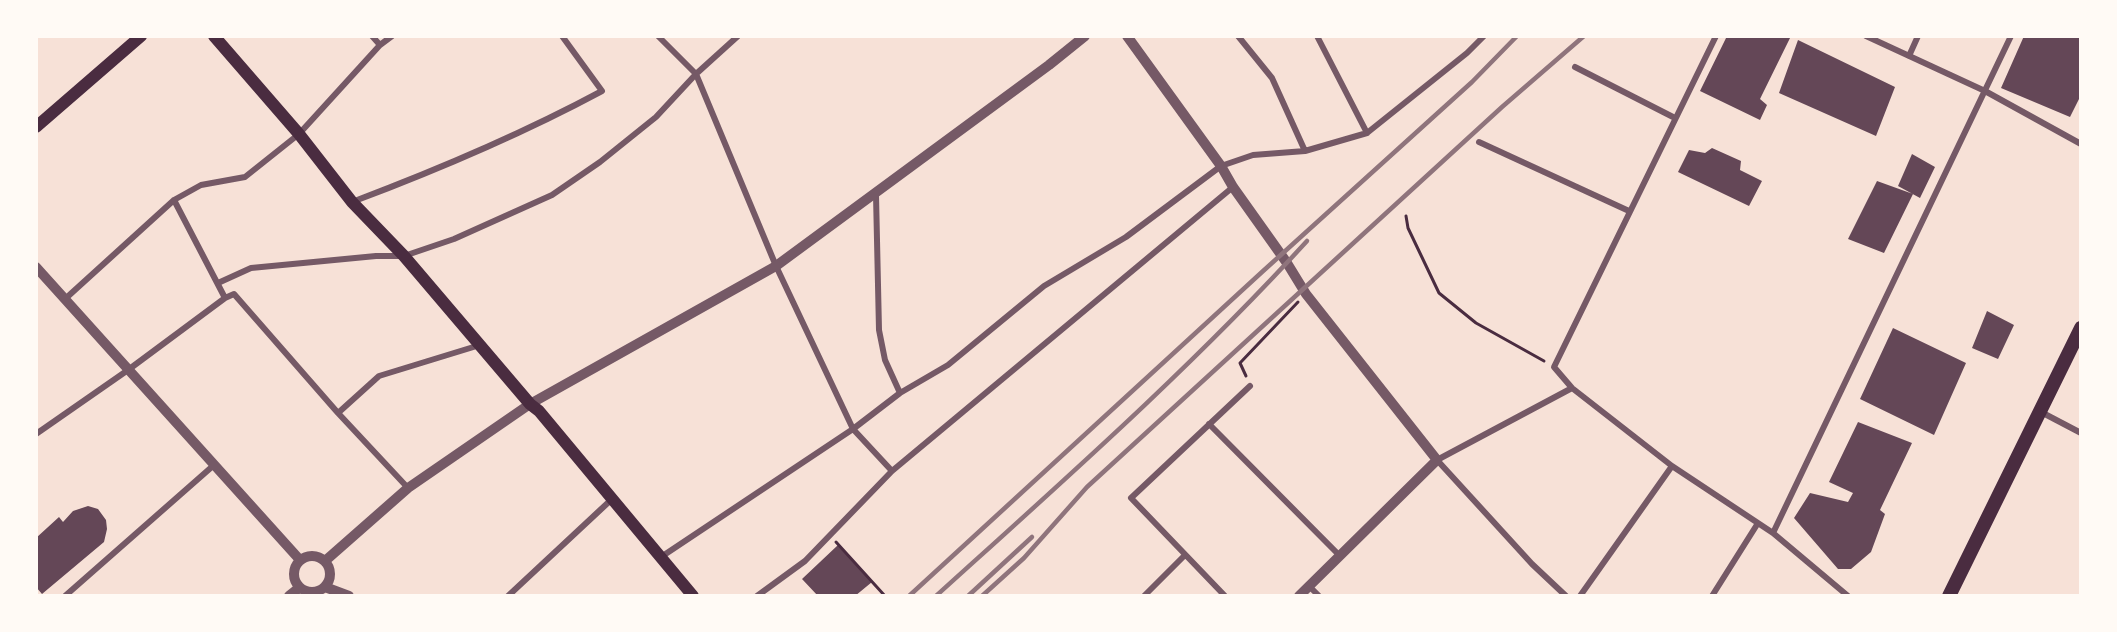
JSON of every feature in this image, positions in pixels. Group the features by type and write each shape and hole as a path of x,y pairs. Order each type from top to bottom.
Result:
{"highway":[{"path":"1949,596 2081,328"}],"main road":[{"path":"36,127 141,36"},
{"path":"214,36 299,134 352,202 404,256 530,404 539,411 693,596"}],"street":[{"path":"372,36 380,45"},
{"path":"65,299 174,200 201,185 245,177 299,134 380,45 392,36"},
{"path":"658,36 696,74 776,266 853,429 892,471"},
{"path":"218,283 251,268 375,256 404,256 454,239 552,195 600,162 646,124 738,36"},
{"path":"325,561 408,488 530,404 776,266 876,195 1085,36"},
{"path":"1127,36 1221,166 1306,294 1437,460 1532,564 1566,596"},
{"path":"1238,36 1272,78 1305,151"},
{"path":"1317,36 1367,133"},
{"path":"661,558 853,429 900,393 948,365 1044,286 1126,237 1221,166 1253,155 1305,151 1367,133 1467,53 1484,36"},
{"path":"1716,36 1554,367 1572,388 1672,466 1773,533 1848,596"},
{"path":"1866,36 1985,91 2081,144"},
{"path":"1909,56 1918,36"},
{"path":"1773,533 2011,36"},
{"path":"352,202 416,178 562,112 602,91 564,37"},
{"path":"1575,68 1676,118"},
{"path":"1479,142 1629,212"},
{"path":"757,596 805,561 892,471 1233,187"},
{"path":"876,195 879,330 885,360 900,393"},
{"path":"174,200 225,298"},
{"path":"36,267 300,560"},
{"path":"36,434 225,298 234,294 338,413 408,488"},
{"path":"338,413 379,376 480,345"},
{"path":"1225,596 1131,498 1250,386"},
{"path":"1299,596 1437,460 1572,388"},
{"path":"2041,412 2081,433"},
{"path":"1209,424 1340,556"},
{"path":"65,596 214,465"},
{"path":"1580,596 1672,466"},
{"path":"508,596 612,499"},
{"path":"1712,596 1758,523"},
{"path":"1144,596 1185,555"},
{"path":"317,556 325,561 331,574 325,587 310,593 299,588 295,582 294,571 300,560 317,556"},
{"path":"1309,586 1319,596"},
{"path":"325,587 348,596"},
{"path":"289,596 299,588"}],"path":[{"path":"1406,216 1408,228 1439,293 1476,323 1554,367"},
{"path":"1250,386 1240,363 1306,294"},
{"path":"835,541 885,596"}],"building":[{"path":"1727,36 1791,36 1760,99 1767,105 1760,120 1700,91"},
{"path":"2024,36 2081,36 2081,95 2070,117 2001,88"},
{"path":"1798,40 1895,87 1876,136 1779,93"},
{"path":"1712,148 1741,161 1740,170 1762,181 1749,206 1678,172 1689,150 1705,153"},
{"path":"1912,154 1935,167 1920,198 1898,186"},
{"path":"1877,181 1913,194 1884,253 1848,239"},
{"path":"1987,311 2014,325 1998,359 1972,348"},
{"path":"1893,328 1966,363 1934,435 1860,399"},
{"path":"1858,422 1912,443 1880,510 1885,514 1871,552 1851,569 1838,569 1794,518 1810,493 1848,502 1853,493 1829,482"},
{"path":"88,506 98,509 106,520 107,529 104,542 42,594 36,587 36,538 59,517 63,522 73,511"},
{"path":"838,545 872,582 855,596 818,596 802,579"}],"railway":[{"path":"909,596 1472,82 1517,36"},
{"path":"982,596 1024,558 1087,487 1502,107 1584,36"},
{"path":"936,596 1079,467 1172,379 1307,241"},
{"path":"968,596 1032,537"}]}
